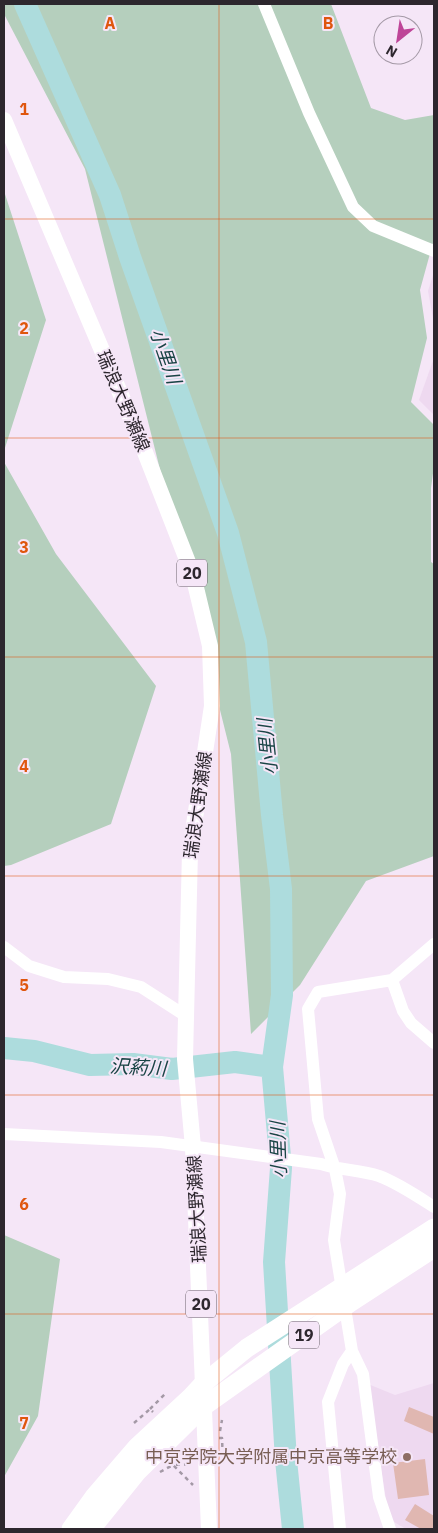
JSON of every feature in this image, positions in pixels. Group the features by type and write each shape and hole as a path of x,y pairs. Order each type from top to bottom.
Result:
{"highway":[{"path":"71,1529 94,1497 137,1447 204,1383 247,1348 434,1228"},
{"name":"19","path":"91,1529 137,1472 204,1406 351,1302 434,1248"}],"main road":[{"name":"瑞浪大野瀬線","path":"4,120 144,450 193,575 210,646 212,706 190,851 185,1059 194,1147 209,1529"}],"street":[{"path":"264,4 309,113 353,207 373,226 434,251"},
{"path":"390,1529 379,1497 363,1374 352,1351 334,1240 340,1194 335,1169 318,1119 308,1009 318,992 392,980 434,944"},
{"path":"4,947 30,966 64,977 108,979 140,987 186,1016"},
{"path":"392,980 403,1011 411,1023 434,1043"},
{"path":"4,1134 161,1142 321,1164 335,1169 378,1176 434,1206"},
{"path":"340,1529 328,1402 343,1364 352,1351"}],"path":[{"path":"150,1409 166,1393"},
{"path":"222,1420 219,1438 222,1438 223,1462"},
{"path":"173,1465 194,1485 194,1493"}],"shaded area":[{"path":"434,272 434,324 428,291"},
{"path":"434,358 434,415 419,400"},
{"name":"中京学院大学附属中京高等学校","path":"434,1383 434,1529 406,1529 389,1519 368,1384 395,1395"}],"green space":[{"path":"4,4 331,4 371,108 405,120 434,115 434,239 420,290 427,338 411,402 434,425 434,466 431,488 431,562 434,564 434,856 366,881 300,985 251,1034 231,754 85,169 4,14"},
{"path":"4,191 46,320 4,451"},
{"path":"4,462 56,554 156,686 111,824 11,865 4,866"},
{"path":"4,1235 60,1259 38,1416 4,1477"}],"building":[{"path":"409,1407 434,1417 434,1434 404,1421"},
{"path":"425,1459 429,1495 398,1499 393,1463"},
{"path":"415,1504 434,1516 434,1529 421,1529 405,1520"}],"waterway":[{"name":"小里川","path":"25,4 110,195 130,257 228,533 256,642 272,815 281,889 282,995 272,1067 281,1168 274,1262 286,1460 293,1529"},
{"name":"沢葯川","path":"4,1048 34,1051 90,1065 133,1064 172,1069 235,1062 272,1067"}],"place":[{"name":"中京学院大学附属中京高等学校","path":"407,1457"}]}
